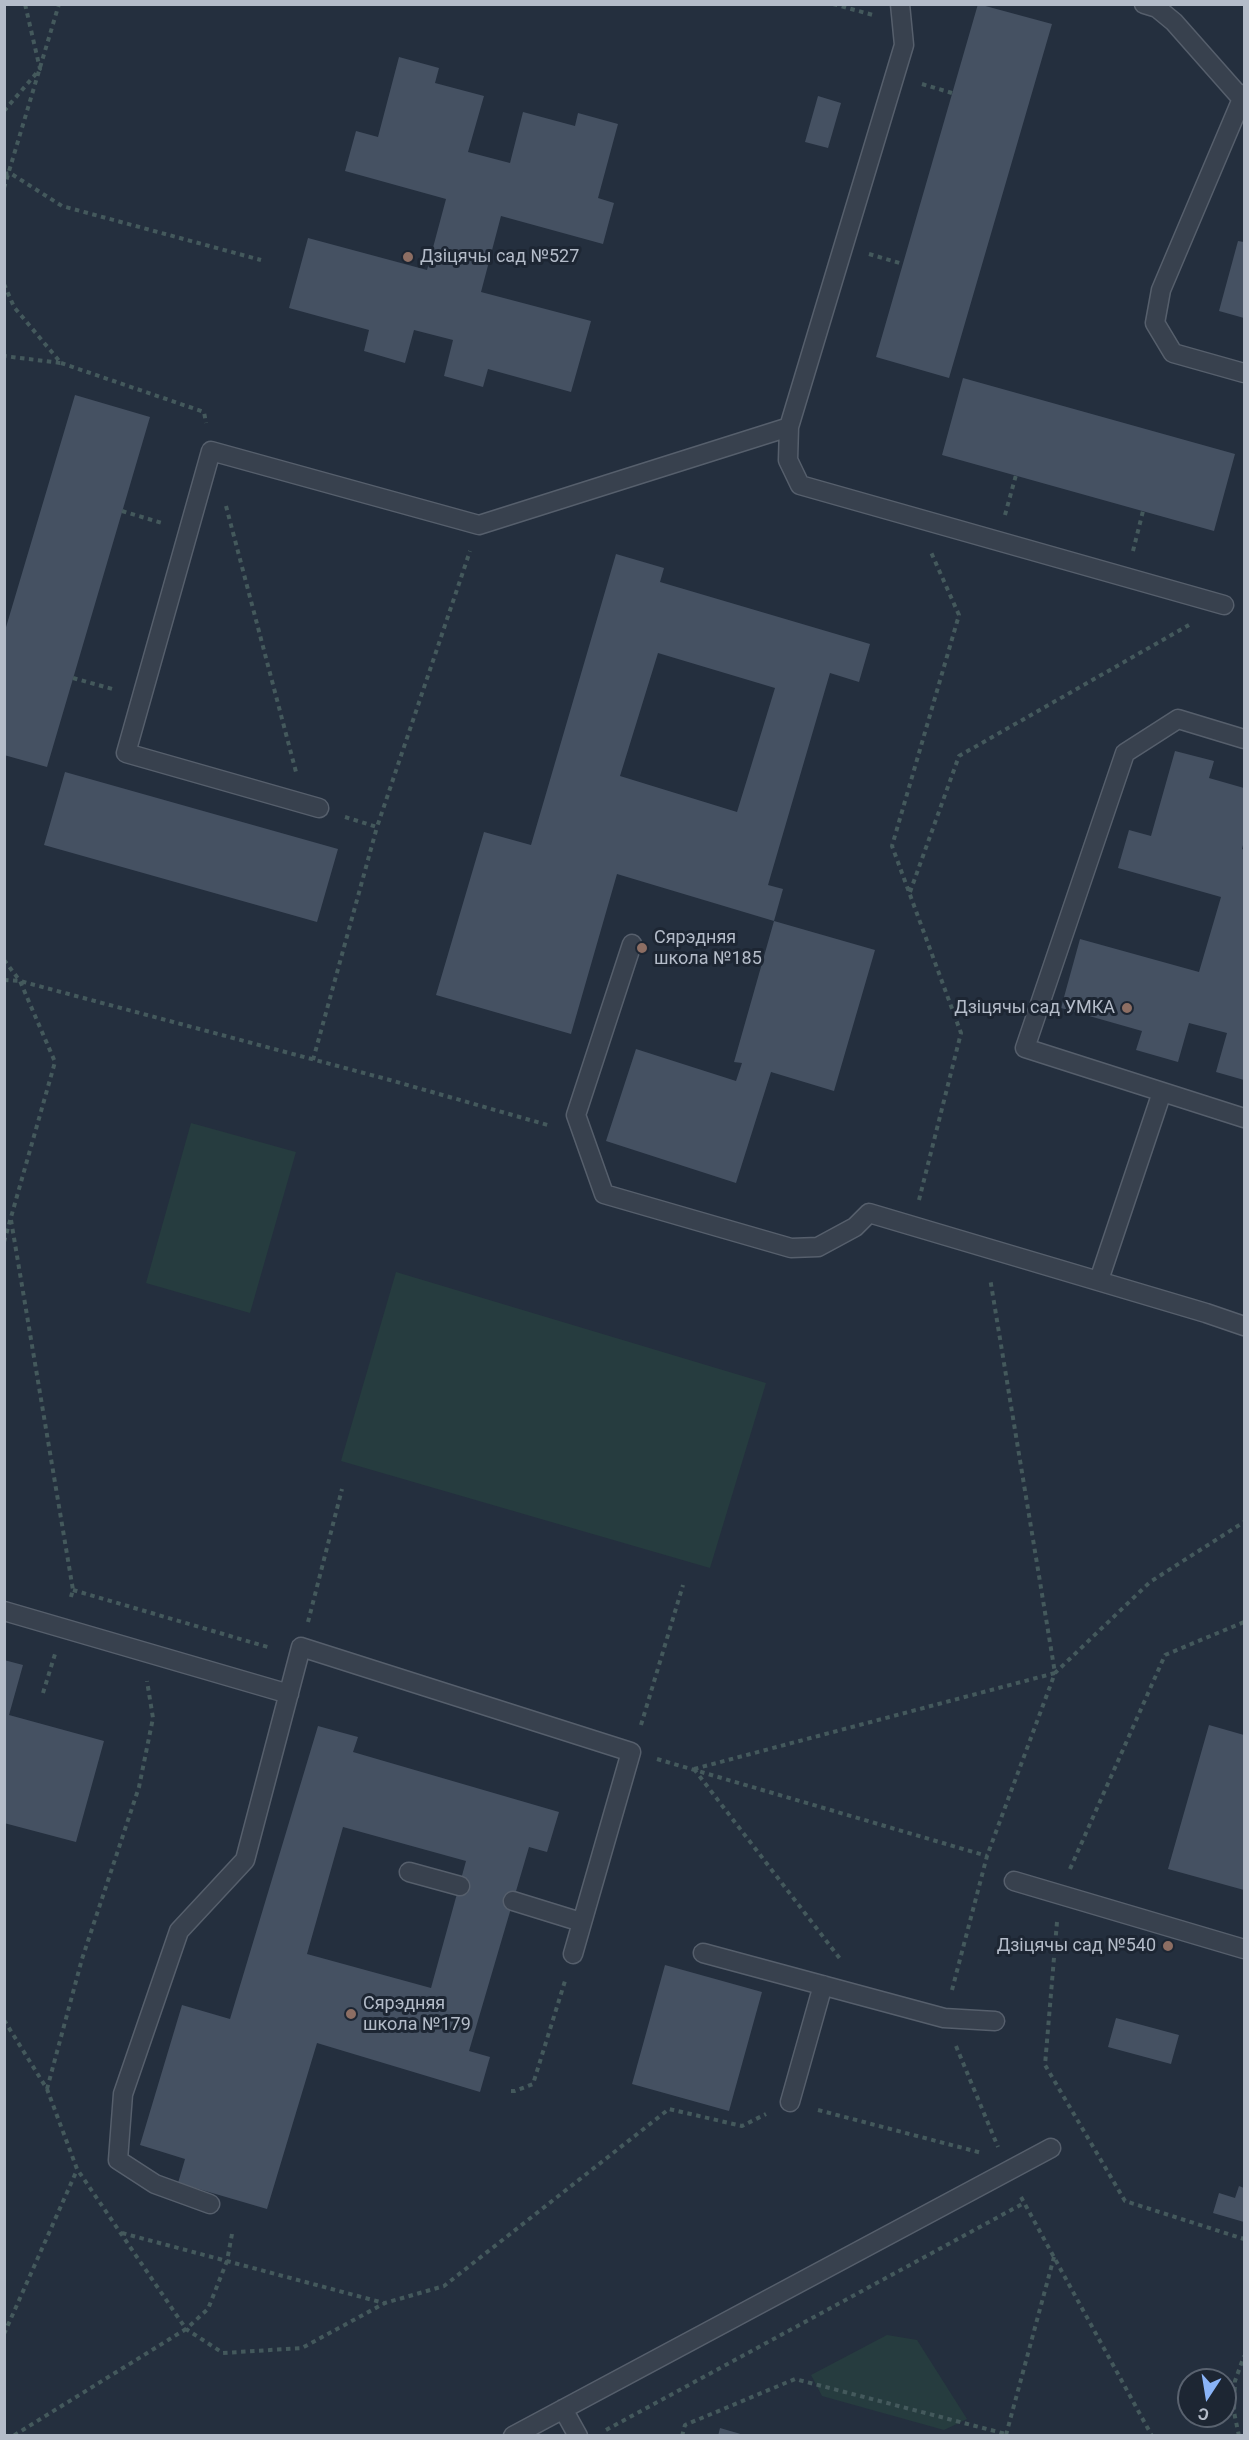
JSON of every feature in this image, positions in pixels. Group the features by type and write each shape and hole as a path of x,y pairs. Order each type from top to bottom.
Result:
{"lane":[{"path":"1144,4 1157,8 1174,22 1243,96 1161,290 1155,323 1173,353 1245,373"},
{"path":"901,13 904,45 789,427 788,460 800,485 1224,605"},
{"path":"312,806 126,753 212,452 479,525 789,427"},
{"path":"1245,739 1178,719 1125,753 1025,1048 1245,1118"},
{"path":"632,944 576,1114 604,1194 791,1248 818,1247 855,1227 869,1213 1099,1280 1245,1326"},
{"path":"1099,1280 1162,1092"},
{"path":"4,1611 288,1695"},
{"path":"210,2204 155,2184 118,2160 123,2094 178,1931 245,1860 300,1651 631,1752 573,1954"},
{"path":"409,1872 459,1886"},
{"path":"1014,1881 1245,1948"},
{"path":"513,1901 581,1922"},
{"path":"703,1953 944,2019 995,2021"},
{"path":"790,2102 823,1985"},
{"path":"513,2436 1006,2165 1051,2148"},
{"path":"563,2409 578,2436"}],"path":[{"path":"25,4 40,69"},
{"path":"4,188 59,4"},
{"path":"833,4 901,13"},
{"path":"4,111 40,69"},
{"path":"7,173 62,206 261,260"},
{"path":"4,284 14,307 61,363"},
{"path":"4,356 61,363 204,412 212,452"},
{"path":"998,541 1016,475"},
{"path":"224,497 312,806 377,827"},
{"path":"1126,577 1143,511"},
{"path":"122,512 189,530"},
{"path":"913,1227 961,1034 892,846 959,615 916,518"},
{"path":"313,1060 377,827 479,525"},
{"path":"910,894 959,756 1224,605"},
{"path":"74,678 142,698"},
{"path":"4,960 20,981 55,1062 4,1242"},
{"path":"4,980 20,981 583,1135"},
{"path":"11,1220 73,1590 43,1693"},
{"path":"985,1247 1055,1673"},
{"path":"73,1590 300,1651 342,1489"},
{"path":"1152,2436 1024,2203 944,2019 987,1856 1055,1673 1150,1582 1245,1522"},
{"path":"683,1585 631,1752 987,1856"},
{"path":"46,2089 82,1959 139,1787 153,1718 143,1651"},
{"path":"694,1769 1055,1673"},
{"path":"694,1769 843,1962"},
{"path":"511,2091 533,2084 573,1954"},
{"path":"4,2020 46,2089 77,2169 186,2329 223,2353 302,2348 385,2303 444,2286 669,2109 742,2126 790,2102 1006,2165"},
{"path":"4,2334 77,2169"},
{"path":"1125,2201 1245,2239"},
{"path":"596,2436 1024,2203"},
{"path":"121,2233 385,2303"},
{"path":"13,2436 186,2329 208,2309 227,2261 232,2234"},
{"path":"682,2436 685,2425 795,2379 1006,2435 1054,2256"},
{"path":"1239,2436 1234,2412 1235,2381 1245,2356"}],"green space":[{"path":"191,1123 296,1152 250,1313 146,1283"},
{"path":"396,1272 766,1383 710,1568 341,1461"},
{"path":"887,2335 917,2340 967,2419 944,2430 822,2396 811,2375"}],"building":[{"path":"978,4 1052,24 949,378 876,357"},
{"path":"399,57 439,68 435,83 484,96 468,152 510,163 523,112 575,126 578,113 618,124 598,198 614,203 603,244 501,216 481,292 591,321 571,392 488,369 483,387 444,376 453,340 414,330 405,363 364,351 369,330 289,308 308,238 427,270 446,199 345,171 356,131 378,137"},
{"path":"818,96 841,103 828,148 805,142"},
{"path":"1238,241 1244,242 1244,318 1219,311"},
{"path":"963,378 1235,454 1214,531 942,455"},
{"path":"75,395 150,417 47,767 4,755 4,634"},
{"path":"616,554 664,568 660,582 870,644 859,682 830,673 768,885 783,889 774,921 617,874 571,1034 436,995 484,832 531,845","holes":["658,653 775,688 737,812 620,776"]},
{"path":"1175,751 1214,761 1209,778 1244,788 1242,849 1244,850 1244,1080 1216,1072 1227,1033 1189,1023 1178,1062 1136,1050 1142,1031 1061,1008 1080,939 1199,972 1221,897 1118,868 1129,830 1151,836"},
{"path":"65,772 338,849 317,922 44,845"},
{"path":"774,921 875,950 834,1091 771,1072 736,1183 606,1141 636,1049 736,1081 742,1063 734,1062"},
{"path":"4,1660 23,1665 9,1715 104,1741 76,1842 4,1823"},
{"path":"1209,1725 1244,1735 1244,1890 1168,1869"},
{"path":"318,1726 358,1737 353,1752 559,1812 547,1852 529,1847 469,2051 490,2057 480,2092 317,2043 267,2209 178,2183 185,2159 140,2145 182,2005 230,2019","holes":["343,1827 466,1861 431,1988 307,1954"]},
{"path":"665,1965 762,1992 729,2111 632,2084"},
{"path":"1116,2018 1179,2035 1171,2064 1108,2047"},
{"path":"1239,2186 1244,2188 1244,2222 1213,2213 1219,2193 1235,2198"},
{"path":"720,2428 744,2435 744,2436 718,2436"}],"place":[{"name":"Дзіцячы сад №527","path":"408,257"},
{"name":"Сярэдняя школа №185","path":"642,948"},
{"name":"Дзіцячы сад УМКА","path":"1127,1008"},
{"name":"Дзіцячы сад №540","path":"1168,1946"},
{"name":"Сярэдняя школа №179","path":"351,2014"}]}
